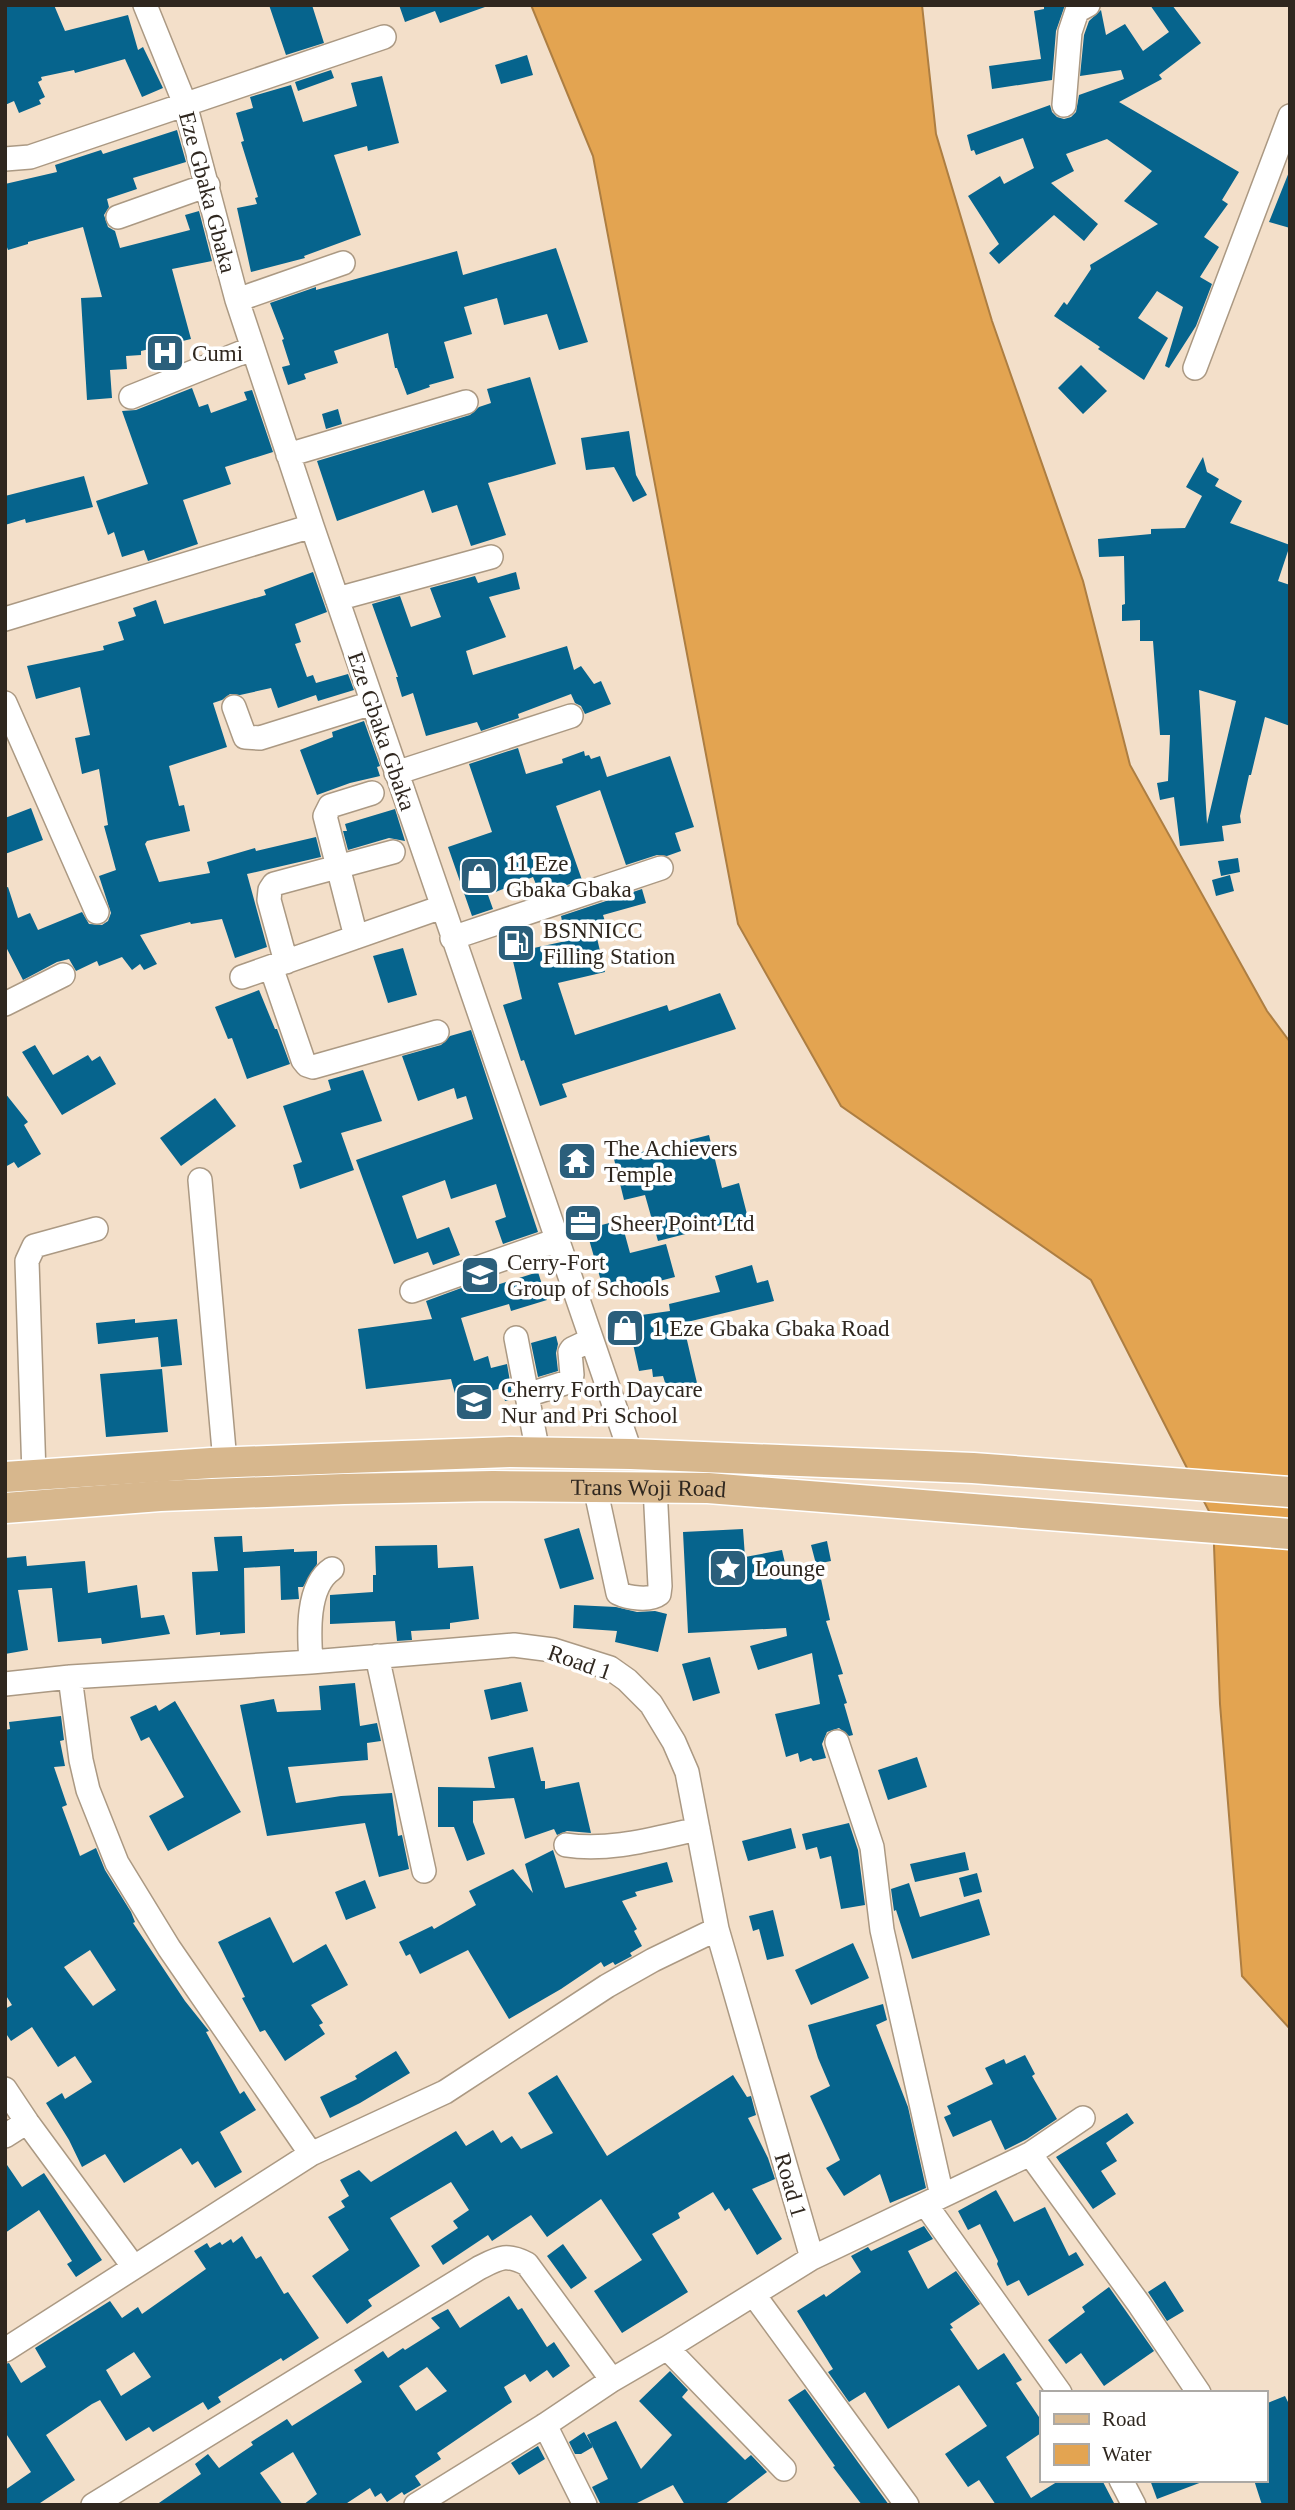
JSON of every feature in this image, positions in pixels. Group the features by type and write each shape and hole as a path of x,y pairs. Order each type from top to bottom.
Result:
{"main road":[{"name":"Trans Woji Road","path":"20,1476 225,1462 538,1453 631,1454 973,1468 1290,1492"},
{"path":"225,1462 227,1494"},
{"path":"19,1507 20,1476"},
{"name":"Trans Woji Road","path":"19,1507 344,1489 708,1488 1290,1534"}],"street":[{"name":"Eze Gbaka Gbaka","path":"145,5 185,104 237,300 288,455 631,1454"},
{"path":"1064,105 1070,32 1077,11 1088,5"},
{"path":"5,159 30,157 384,37"},
{"path":"1195,368 1290,116"},
{"path":"118,216 208,185"},
{"path":"237,300 343,263"},
{"path":"131,397 253,348"},
{"path":"288,455 466,402"},
{"path":"5,619 312,526"},
{"path":"337,599 491,557"},
{"path":"5,703 97,912"},
{"path":"234,707 245,737 253,738 372,703"},
{"path":"396,773 571,716"},
{"path":"356,937 326,816 330,806 372,793"},
{"path":"393,852 274,884 270,890 270,900 279,964 303,1060 307,1065 313,1067 437,1032"},
{"path":"452,938 661,868"},
{"path":"242,977 442,907"},
{"path":"5,1004 63,975"},
{"path":"200,1180 225,1462"},
{"path":"20,1476 27,1261 34,1246 96,1229"},
{"path":"412,1291 557,1240"},
{"path":"516,1338 538,1453"},
{"path":"527,1395 568,1382 572,1375 570,1352 591,1340"},
{"path":"595,1487 618,1592 623,1596 652,1598 659,1594 660,1586 655,1487"},
{"path":"312,1662 308,1628 311,1611 326,1573 332,1569"},
{"name":"Road 1","path":"5,1684 514,1645 554,1650 610,1668 627,1680 651,1704 674,1742 687,1772 717,1929 812,2258"},
{"path":"377,1656 424,1871"},
{"path":"70,1677 81,1760 88,1790 117,1863 169,1948 311,2154"},
{"path":"837,1742 872,1847 882,1930 921,2097 934,2201 1059,2391"},
{"path":"566,1845 584,1848 698,1829"},
{"path":"5,2350 311,2154 445,2092 607,1986 717,1929"},
{"path":"5,2089 133,2266"},
{"path":"416,2505 545,2425 612,2379 812,2258 1030,2154 1083,2118"},
{"path":"5,2136 27,2122"},
{"path":"1030,2154 1139,2304 1198,2391"},
{"path":"93,2505 479,2268 506,2257 527,2264 612,2379"},
{"path":"754,2295 907,2505"},
{"path":"667,2348 785,2469"},
{"path":"545,2425 585,2505"},
{"path":"1122,2482 1134,2505"}],"water":[{"path":"531,5 922,5 936,134 992,321 1083,581 1130,765 1267,1011 1290,1042 1290,2029 1242,1976 1220,1704 1213,1519 1091,1280 841,1106 738,924 593,156"}],"building":[{"path":"5,5 54,5 65,31 128,15 138,50 143,47 163,88 142,97 125,59 75,73 74,70 41,77 42,80 38,82 45,97 39,100 41,104 19,113 14,101 5,105"},
{"path":"269,5 312,5 324,43 286,55"},
{"path":"399,5 485,7 440,23 435,11 405,22"},
{"path":"1044,5 1065,5 1056,31 1052,80 992,89 989,66 1041,59 1034,11 1044,9"},
{"path":"1150,5 1172,5 1201,43 1159,75 1162,79 1119,102 1239,172 1222,200 1228,204 1204,237 1219,247 1200,277 1212,284 1196,326 1169,368 1165,366 1183,307 1157,291 1138,318 1168,338 1144,380 1054,316 1064,302 1067,305 1091,269 1090,265 1158,224 1124,201 1152,171 1107,139 1066,154 1074,171 1051,183 1098,224 1084,241 1054,215 999,264 989,253 999,244 968,196 1000,176 1004,184 1034,168 1023,138 976,155 974,150 971,151 967,135 1050,105 1057,117 1071,117 1076,112 1079,95 1124,79 1121,70 1080,76 1084,35 1089,21 1101,10 1106,35 1125,24 1143,51 1169,32"},
{"path":"527,55 533,75 501,84 495,65"},
{"path":"331,70 334,78 298,91 295,82"},
{"path":"382,76 399,143 368,151 367,146 334,155 361,235 304,256 305,258 251,272 237,208 257,204 255,198 258,197 241,142 244,141 236,113 253,108 250,97 291,85 303,122 357,106 351,83"},
{"path":"177,130 186,162 133,178 137,189 107,199 109,207 104,215 108,227 115,231 120,248 190,230 185,215 199,211 212,261 172,269 191,339 141,351 141,355 126,356 127,369 110,370 112,398 87,400 81,298 102,297 83,227 8,250 5,242 5,184 57,172 55,165 101,150 103,154"},
{"path":"1290,172 1290,228 1269,222"},
{"path":"556,248 588,342 559,350 547,314 504,325 497,298 464,307 472,334 444,342 454,378 407,395 395,368 388,333 334,351 338,363 304,374 306,379 288,385 282,367 290,365 282,340 284,339 270,303 316,287 316,290 457,251 463,275"},
{"path":"1081,365 1107,391 1083,414 1058,388"},
{"path":"530,377 556,464 488,483 506,535 471,546 457,505 432,513 424,490 337,521 317,461 470,415 479,407 491,403 487,389"},
{"path":"192,388 199,407 208,404 211,413 247,400 244,392 252,390 273,452 225,467 231,484 183,500 198,544 148,561 144,550 122,557 114,532 108,535 96,501 148,484 122,411 136,410"},
{"path":"338,409 342,424 326,429 322,414"},
{"path":"629,431 636,475 647,495 633,502 614,467 586,470 581,438"},
{"path":"1203,457 1207,472 1219,479 1215,486 1242,501 1230,523 1290,545 1278,581 1290,585 1290,726 1265,717 1249,775 1240,816 1241,823 1222,826 1224,841 1180,846 1174,797 1160,800 1157,783 1168,781 1170,735 1160,735 1153,641 1140,641 1140,620 1122,621 1122,605 1125,604 1124,556 1099,557 1098,539 1151,534 1151,529 1185,528 1202,496 1186,487","holes":["1199,690 1236,701 1207,824"]},
{"path":"84,476 93,507 26,523 25,519 5,525 5,496"},
{"path":"313,572 327,612 295,624 301,642 295,644 307,677 313,675 316,683 348,674 354,690 318,701 316,695 278,708 271,688 240,695 230,694 213,703 227,747 169,766 179,806 184,805 190,831 147,841 145,844 159,882 210,873 207,862 255,848 256,851 316,837 321,857 247,874 267,947 235,958 222,919 190,922 140,935 157,964 144,970 140,964 132,970 122,957 99,966 97,961 76,971 69,959 57,962 23,980 5,945 5,888 8,887 18,918 30,913 38,930 82,912 89,924 102,925 108,921 111,913 99,876 116,870 104,826 108,825 99,769 82,774 75,738 90,735 80,687 36,699 27,666 104,650 103,646 124,640 118,622 136,616 133,608 156,600 164,624 266,595 264,590"},
{"path":"516,572 520,589 489,597 506,637 466,651 473,675 567,646 574,670 581,666 594,684 601,681 611,704 585,714 571,694 518,714 519,718 481,731 477,722 426,736 413,693 402,697 398,677 372,604 400,596 411,627 441,617 430,588 475,576 478,583"},
{"path":"364,721 380,766 377,767 380,776 317,795 300,750 333,737 332,732"},
{"path":"518,748 526,774 563,763 562,759 584,751 585,756 589,755 591,759 600,756 607,777 670,756 694,827 675,833 681,851 626,865 600,790 556,806 582,880 540,894 533,877 488,895 493,909 472,916 448,847 492,832 469,764"},
{"path":"31,808 43,840 5,854 5,818"},
{"path":"395,809 405,841 389,838 348,850 343,831 347,831 345,824"},
{"path":"1238,858 1240,872 1221,876 1218,861"},
{"path":"1230,875 1234,891 1216,896 1212,880"},
{"path":"642,889 646,903 603,915 608,931 596,934 605,972 558,983 575,1035 667,1005 669,1011 720,993 736,1029 562,1084 567,1097 540,1106 524,1060 521,1061 503,1005 522,999 511,953 566,941 561,916"},
{"path":"403,948 417,995 388,1003 373,956"},
{"path":"259,990 290,1064 247,1079 232,1038 228,1039 215,1007"},
{"path":"471,1030 538,1232 503,1244 495,1221 506,1217 496,1184 451,1199 445,1180 402,1196 417,1239 449,1227 460,1255 433,1265 428,1252 394,1264 356,1160 473,1119 466,1096 457,1099 454,1088 418,1101 402,1056 441,1045 450,1036"},
{"path":"35,1045 53,1075 88,1055 92,1061 100,1056 116,1084 62,1115 22,1052"},
{"path":"363,1070 382,1121 341,1133 354,1170 300,1189 293,1165 302,1162 283,1106 331,1090 328,1080"},
{"path":"5,1093 28,1122 24,1125 41,1154 18,1168 14,1162 5,1167"},
{"path":"215,1098 236,1126 181,1166 160,1138"},
{"path":"709,1135 722,1188 739,1183 748,1218 658,1241 645,1195 624,1200 614,1159"},
{"path":"621,1220 630,1253 666,1244 675,1277 605,1295 586,1229"},
{"path":"752,1265 757,1283 768,1280 774,1301 683,1323 697,1383 668,1392 663,1376 653,1377 652,1369 639,1371 627,1317 670,1311 669,1304 720,1292 715,1276"},
{"path":"538,1272 547,1300 511,1311 509,1304 461,1318 474,1361 488,1356 491,1368 507,1364 513,1399 505,1401 501,1388 457,1401 451,1379 366,1389 358,1329 432,1319 426,1301 464,1287 465,1292 480,1287 481,1290"},
{"path":"135,1319 135,1323 177,1319 182,1365 161,1367 158,1337 98,1344 96,1323"},
{"path":"556,1336 558,1371 538,1377 531,1343"},
{"path":"162,1369 168,1432 106,1437 100,1374"},
{"path":"579,1528 594,1579 560,1589 544,1539"},
{"path":"743,1529 745,1557 782,1550 788,1576 819,1570 830,1620 826,1621 843,1674 838,1675 853,1735 849,1736 839,1728 827,1732 822,1744 826,1758 813,1761 811,1758 800,1762 798,1753 786,1757 775,1714 820,1704 812,1653 758,1670 750,1646 787,1636 786,1628 688,1633 683,1532"},
{"path":"242,1536 243,1552 294,1549 294,1552 317,1551 317,1564 303,1587 298,1587 299,1599 281,1600 280,1566 244,1568 245,1633 196,1635 192,1572 218,1571 214,1537"},
{"path":"827,1541 831,1561 816,1564 811,1545"},
{"path":"437,1545 438,1568 473,1566 479,1619 450,1623 450,1629 411,1631 412,1640 397,1641 395,1621 330,1624 330,1595 373,1592 373,1575 376,1575 375,1546"},
{"path":"26,1556 27,1566 85,1561 88,1593 137,1585 141,1618 164,1615 170,1634 102,1644 101,1638 58,1642 52,1588 18,1590 28,1650 5,1654 5,1558"},
{"path":"574,1605 667,1614 658,1652 615,1642 617,1631 573,1628"},
{"path":"710,1657 720,1693 693,1701 682,1664"},
{"path":"521,1682 528,1711 491,1720 484,1690"},
{"path":"355,1683 360,1726 377,1723 381,1741 367,1743 368,1760 288,1767 296,1803 341,1796 392,1793 398,1836 402,1835 409,1869 379,1877 365,1823 267,1836 240,1705 274,1699 277,1712 321,1710 319,1686"},
{"path":"175,1701 241,1812 168,1851 149,1816 184,1797 149,1737 141,1741 130,1717 156,1705 159,1711"},
{"path":"61,1716 64,1740 60,1741 65,1766 54,1767 67,1805 62,1807 80,1856 96,1848 105,1870 131,1912 135,1922 133,1923 185,2001 209,2031 206,2032 240,2094 244,2091 256,2110 220,2132 242,2172 215,2188 198,2161 192,2165 181,2148 124,2183 105,2154 82,2167 46,2103 62,2093 65,2099 92,2082 75,2056 58,2067 32,2027 11,2041 5,2032 5,2009 12,2005 5,1994 5,1730 10,1729 9,1722","holes":["90,1950 116,1990 93,2006 64,1967"]},
{"path":"533,1747 541,1781 545,1781 545,1789 579,1782 591,1833 567,1831 557,1835 554,1829 525,1839 514,1798 473,1801 473,1822 485,1854 467,1861 454,1827 438,1827 438,1787 495,1788 488,1757"},
{"path":"917,1757 927,1787 888,1800 878,1770"},
{"path":"849,1823 858,1850 865,1905 841,1909 831,1856 820,1859 817,1847 806,1850 802,1834"},
{"path":"791,1828 796,1848 748,1861 742,1841"},
{"path":"553,1850 565,1888 667,1862 673,1882 635,1892 637,1896 622,1901 637,1929 634,1931 642,1946 630,1953 632,1956 615,1965 613,1962 604,1967 601,1962 509,2019 468,1950 420,1974 410,1954 406,1956 399,1942 432,1926 434,1929 476,1905 469,1891 513,1869 533,1893 525,1864"},
{"path":"965,1852 969,1870 915,1882 910,1864"},
{"path":"977,1873 982,1892 964,1897 959,1878"},
{"path":"365,1880 376,1908 346,1920 335,1892"},
{"path":"909,1883 920,1917 979,1899 990,1935 912,1959 896,1910 894,1911 891,1889"},
{"path":"773,1910 784,1956 767,1960 759,1929 753,1931 749,1916"},
{"path":"270,1917 293,1963 326,1944 348,1985 311,2005 323,2023 319,2025 325,2034 285,2061 265,2030 260,2032 218,1942"},
{"path":"853,1943 869,1978 811,2005 795,1970"},
{"path":"883,2004 887,2020 876,2025 908,2107 926,2188 890,2203 880,2174 844,2196 826,2168 840,2160 810,2096 830,2086 808,2025"},
{"path":"396,2051 410,2073 330,2118 320,2097 357,2079 355,2076"},
{"path":"1025,2055 1035,2074 1032,2076 1057,2119 1005,2150 991,2120 953,2137 944,2117 951,2114 947,2106 993,2084 985,2068 1004,2059 1006,2064"},
{"path":"557,2075 607,2156 733,2075 747,2097 751,2096 756,2115 748,2118 775,2179 752,2189 782,2239 757,2255 729,2208 725,2211 713,2192 678,2213 680,2218 652,2234 688,2292 622,2333 594,2291 642,2260 601,2199 547,2237 531,2215 492,2241 488,2235 443,2265 431,2246 458,2228 453,2221 469,2210 451,2182 390,2218 420,2266 368,2300 372,2306 347,2324 312,2276 349,2250 328,2217 345,2207 341,2201 349,2196 340,2180 359,2170 371,2182 456,2131 466,2146 493,2130 501,2143 512,2136 521,2149 553,2133 528,2093"},
{"path":"1127,2113 1134,2123 1106,2143 1117,2161 1101,2171 1116,2194 1093,2209 1056,2157"},
{"path":"5,2162 22,2187 44,2173 102,2260 76,2277 67,2264 72,2261 39,2210 5,2233"},
{"path":"996,2190 1014,2222 1045,2207 1069,2256 1076,2252 1084,2265 1028,2296 1019,2280 1007,2286 980,2224 968,2230 958,2211"},
{"path":"924,2226 933,2239 908,2251 928,2289 956,2271 980,2304 950,2324 953,2328 950,2329 978,2370 1004,2353 1022,2380 1016,2383 1040,2419 1040,2434 1006,2457 1031,2498 1057,2482 1103,2482 1115,2505 996,2505 979,2480 968,2487 945,2454 987,2426 959,2385 888,2429 865,2392 849,2402 828,2372 833,2369 797,2311 824,2294 826,2297 861,2272 851,2256 868,2247 871,2251"},
{"path":"242,2236 256,2259 261,2256 284,2294 288,2292 319,2338 218,2397 221,2402 208,2410 203,2402 153,2432 149,2427 126,2441 100,2400 92,2404 46,2435 75,2480 37,2505 5,2505 5,2490 31,2472 5,2432 5,2364 9,2363 21,2383 46,2367 35,2348 110,2301 122,2318 138,2307 142,2314 206,2269 194,2251 207,2243 210,2248 231,2239 233,2243","holes":["134,2352 151,2377 121,2396 106,2370"]},
{"path":"563,2244 587,2278 571,2289 547,2256"},
{"path":"1165,2281 1184,2311 1167,2321 1148,2292"},
{"path":"1109,2287 1154,2351 1104,2386 1081,2353 1066,2364 1048,2340 1085,2312 1082,2307"},
{"path":"509,2296 518,2310 522,2308 547,2347 554,2342 570,2366 553,2378 547,2370 530,2382 525,2374 504,2387 512,2402 437,2453 441,2459 415,2476 421,2485 404,2495 402,2492 387,2502 381,2493 375,2497 370,2488 344,2505 303,2505 317,2494 293,2452 260,2473 283,2505 156,2505 201,2474 195,2464 208,2454 219,2468 253,2445 251,2442 287,2419 292,2426 362,2382 354,2370 383,2351 388,2358 403,2348 405,2350 440,2328 431,2318 448,2309 460,2328","holes":["427,2367 447,2391 416,2411 399,2386"]},
{"path":"670,2371 688,2390 682,2397 745,2460 751,2455 767,2472 724,2505 685,2505 673,2485 633,2505 601,2505 592,2487 608,2479 587,2435 616,2421 641,2469 672,2435 639,2401"},
{"path":"805,2389 889,2505 862,2505 833,2467 835,2466 788,2400"},
{"path":"1285,2396 1290,2406 1290,2505 1262,2505 1255,2482 1267,2482 1267,2403"},
{"path":"584,2432 593,2447 581,2454 575,2454 569,2442"},
{"path":"538,2446 545,2459 519,2475 511,2463"},
{"path":"1151,2482 1202,2482 1157,2499"}],"place":[{"name":"Cumi","path":"165,353"},
{"name":"11 Eze Gbaka Gbaka","path":"479,876"},
{"name":"BSNNICC Filling Station","path":"516,943"},
{"name":"The Achievers Temple","path":"577,1161"},
{"name":"Sheer Point Ltd","path":"583,1223"},
{"name":"Cerry-Fort Group of Schools","path":"480,1275"},
{"name":"1 Eze Gbaka Gbaka Road","path":"625,1328"},
{"name":"Cherry Forth Daycare Nur and Pri School","path":"474,1402"},
{"name":"Lounge","path":"728,1568"}]}
